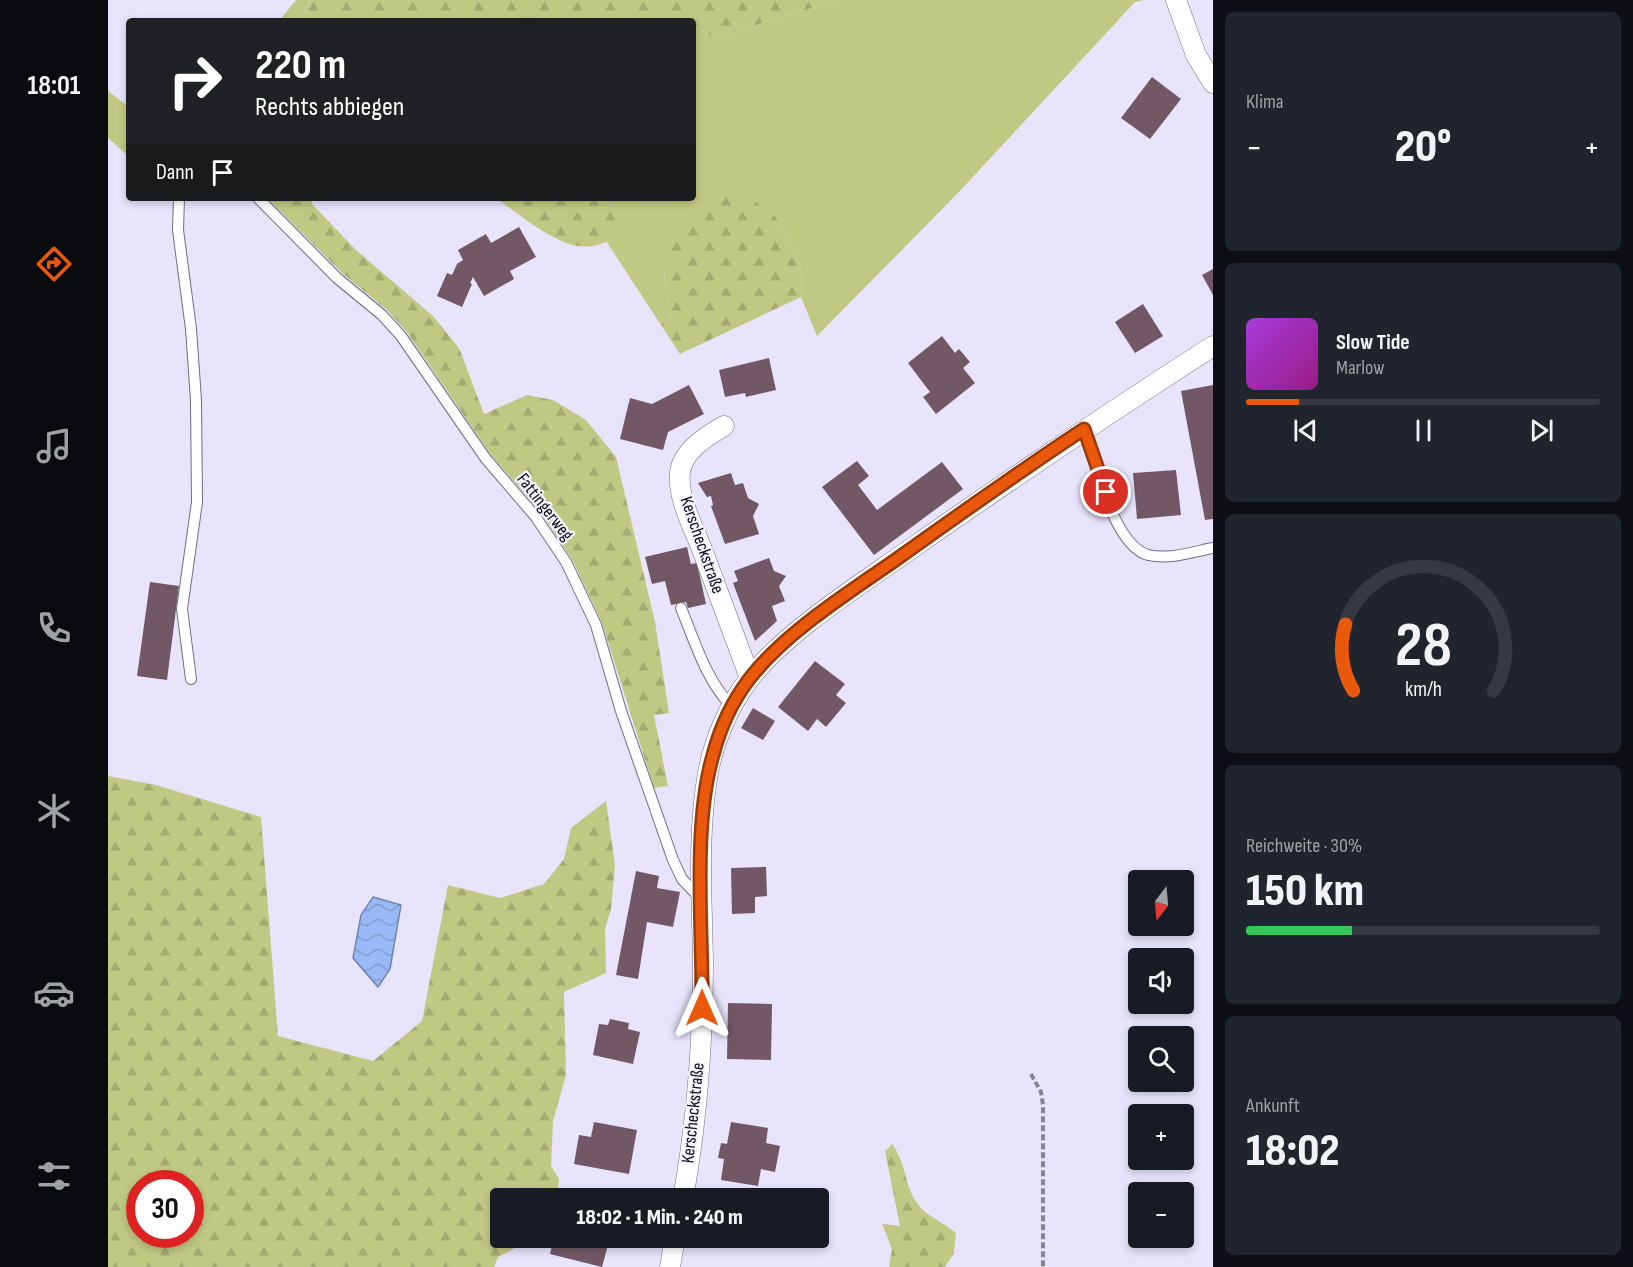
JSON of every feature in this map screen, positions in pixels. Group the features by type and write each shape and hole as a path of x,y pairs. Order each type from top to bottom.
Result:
{"street":[{"path":"1176,0 1196,55 1213,83"},
{"name":"Kerscheckstraße","path":"684,1188 693,1126 702,1008 701,899 708,772 732,707 750,678 783,646 844,596 1084,429 1213,346"},
{"name":"Kerscheckstraße","path":"724,426 703,439 692,450 680,472 686,505 750,678"},
{"path":"670,1267 673,1248"}],"lane":[{"path":"179,201 178,230 191,329 196,400 197,502 182,609 183,635 191,679"},
{"name":"Fattingerweg","path":"261,201 337,278 382,315 401,336 486,459 535,516 566,562 596,625 625,722 673,860 686,884 701,899"},
{"path":"1084,429 1120,530 1135,548 1147,555 1162,557 1213,548"},
{"path":"681,608 702,662 719,694 732,707"}],"path":[{"path":"1031,1074 1041,1092 1043,1105 1043,1267"}],"green space":[{"path":"296,0 311,0 302,18 281,18"},
{"path":"311,0 841,0 773,19 719,39 696,28 696,18 302,18"},
{"path":"841,0 1144,0 1135,2 959,192 817,336 801,297 802,268 776,217 664,275 672,315 661,325 606,241 613,237 609,206 603,201 696,201 696,28 719,39 773,19"},
{"path":"108,91 126,105 126,154 108,138"},
{"path":"726,193 748,196 776,217 802,268 801,297 680,354 661,325 672,315 664,268 666,249 669,241 679,229"},
{"path":"270,201 312,201 356,250 433,316 459,348 484,414 527,395 553,400 586,420 616,457 655,622 669,713 654,715 668,786 654,788 602,623 572,559 540,512 491,455 406,331 387,310 342,273"},
{"path":"500,201 603,201 612,211 617,222 617,231 611,238 602,244 591,246 566,243 539,229"},
{"path":"108,776 156,785 261,817 278,1036 373,1061 422,1021 448,885 500,898 544,884 564,859 571,828 606,801 615,865 611,909 605,929 606,973 564,992 566,1075 553,1121 551,1166 559,1179 558,1188 490,1188 490,1248 515,1248 498,1257 494,1267 108,1267"},
{"path":"892,1144 897,1151 915,1201 924,1211 956,1233 954,1253 945,1267 889,1267 892,1249 882,1224 900,1226 885,1151"}],"water":[{"path":"373,897 401,905 390,969 378,987 353,958 361,915"}],"building":[{"path":"1152,77 1181,99 1150,139 1121,118"},
{"path":"519,227 536,257 510,271 514,279 484,296 473,277 462,307 437,296 447,273 452,275 457,264 463,260 458,250 486,234 491,243"},
{"path":"1213,269 1213,295 1202,275"},
{"path":"1143,304 1163,336 1135,353 1115,322"},
{"path":"942,336 955,353 959,349 970,362 963,368 975,383 936,414 923,397 930,392 908,363"},
{"path":"769,358 776,390 746,397 745,393 725,397 719,370"},
{"path":"689,385 704,414 668,432 663,450 620,439 630,398 652,404"},
{"path":"1213,385 1213,519 1205,520 1181,391"},
{"path":"857,461 869,476 858,485 877,510 942,462 963,489 874,555 822,487"},
{"path":"1176,470 1181,515 1137,519 1133,473"},
{"path":"731,473 735,485 743,483 748,498 759,504 753,516 759,534 725,544 711,506 713,505 711,496 707,497 698,483"},
{"path":"687,547 691,564 697,563 706,604 688,608 686,602 671,605 665,581 652,584 645,557"},
{"path":"769,558 774,571 786,576 779,586 785,601 772,606 777,621 755,641 733,583 738,581 734,571"},
{"path":"150,582 179,586 167,680 137,676"},
{"path":"815,661 845,684 836,695 846,703 826,727 817,719 808,731 778,707"},
{"path":"753,708 775,721 763,740 741,728"},
{"path":"766,867 767,896 755,897 755,913 732,914 731,868"},
{"path":"636,871 659,876 657,888 680,892 673,927 647,922 638,979 616,975"},
{"path":"728,1003 772,1004 771,1060 727,1059"},
{"path":"610,1019 629,1023 628,1029 640,1032 633,1064 593,1055 599,1024 608,1025"},
{"path":"594,1122 637,1130 629,1174 574,1164 579,1135 591,1137"},
{"path":"731,1122 768,1128 766,1143 780,1146 775,1172 761,1169 758,1186 721,1180 724,1159 718,1158 721,1143 727,1144"},
{"path":"552,1248 607,1248 602,1267 550,1254"}],"route":[{"path":"702,1008 701,899 705,792 713,753 724,724 750,678 774,653 844,596 1084,429 1106,492"}]}
